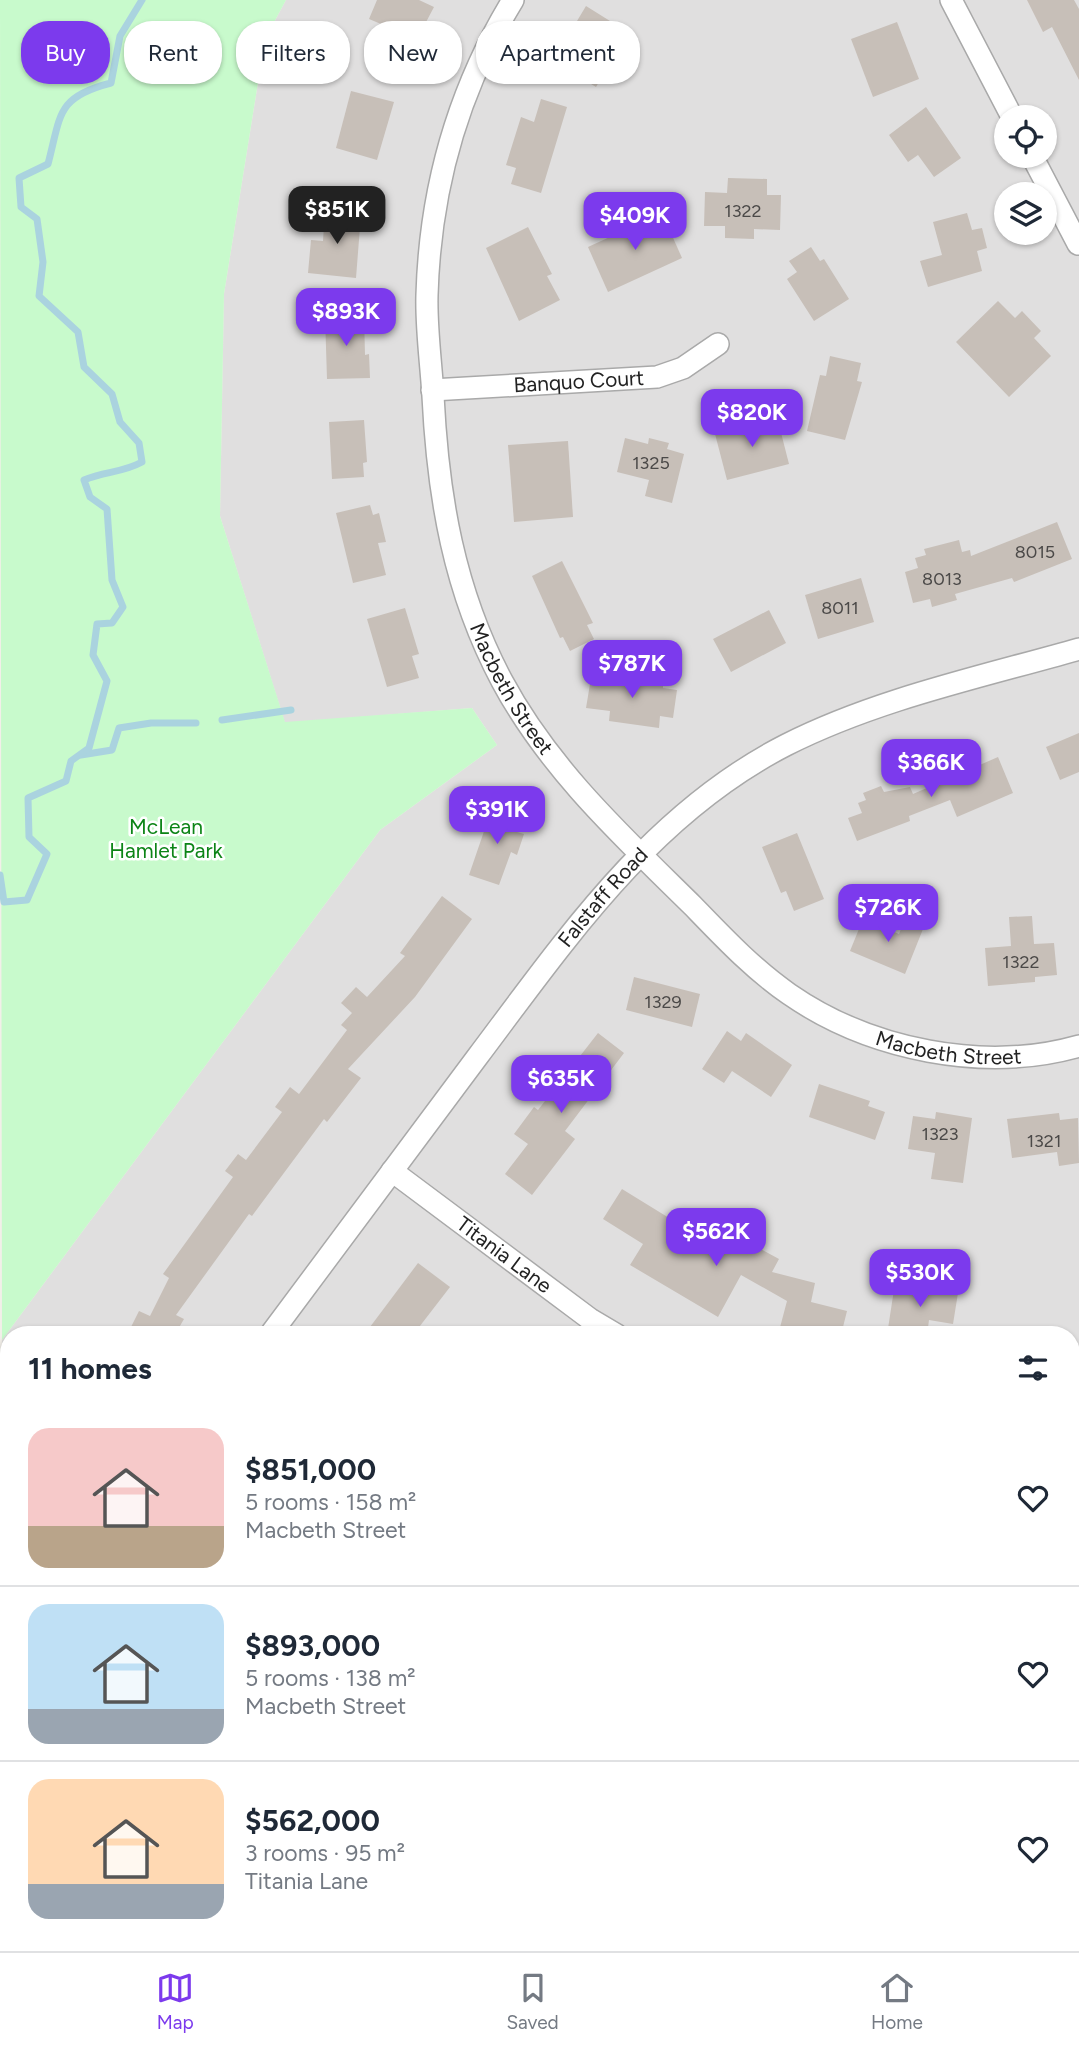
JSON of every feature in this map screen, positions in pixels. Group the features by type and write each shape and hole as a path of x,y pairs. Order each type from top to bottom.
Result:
{"street":[{"name":"Macbeth Street","path":"513,0 472,78 440,179 430,237 427,298 436,465 445,523 458,578 478,631 502,682 534,734 572,782 754,968 791,996 832,1019 875,1037 920,1049 970,1056 1018,1056 1079,1045"},
{"path":"951,0 1006,105"},
{"path":"1038,168 1077,244"},
{"name":"Banquo Court","path":"432,390 657,377 683,368 718,344"},
{"name":"Falstaff Road","path":"277,1326 559,949 639,853 682,814 730,778 784,746 838,721 1079,649"},
{"name":"Titania Lane","path":"392,1171 602,1326"}],"shaded area":[{"path":"286,0 1079,0 1079,1326 12,1326 380,830 497,745 472,708 285,723 220,516 224,294 258,84 350,84 350,21 275,21"}],"green space":[{"name":"McLean Hamlet Park","path":"0,0 286,0 275,21 236,21 236,84 258,84 224,294 220,516 285,722 472,708 497,745 380,830 12,1326 2,1326"}],"building":[{"path":"377,0 419,0 434,7 427,21 369,19"},
{"path":"1027,0 1074,0 1079,9 1079,80 1052,27 1043,32"},
{"path":"586,6 610,21 577,21"},
{"path":"897,22 919,79 873,97 851,39"},
{"path":"351,91 394,102 377,160 336,148"},
{"path":"541,99 567,107 541,193 511,184 516,168 506,165 521,117 534,122"},
{"path":"926,107 961,158 934,177 918,155 908,162 889,135"},
{"path":"728,178 767,179 767,195 781,195 780,230 754,229 754,239 725,238 725,226 704,226 705,192 727,193"},
{"path":"325,210 361,214 356,278 308,273 311,240 323,241"},
{"path":"662,213 682,258 608,292 588,247"},
{"path":"967,213 972,230 982,228 987,248 977,251 982,271 928,287 920,261 942,255 933,222"},
{"path":"528,227 552,274 547,276 560,300 519,321 486,248"},
{"path":"811,247 820,261 824,259 849,299 814,321 787,279 797,272 789,261"},
{"path":"998,301 1015,318 1022,311 1041,331 1034,338 1051,356 1009,397 956,342"},
{"path":"364,315 365,355 369,354 370,378 327,379 325,316"},
{"path":"830,356 861,363 857,381 862,382 845,440 807,431 820,375 826,376"},
{"path":"777,417 789,464 727,480 715,434"},
{"path":"364,420 367,462 363,463 364,477 332,479 329,422"},
{"path":"625,438 648,444 649,438 669,443 667,449 684,454 672,503 645,496 649,480 617,472"},
{"path":"568,441 573,517 514,522 508,445"},
{"path":"370,505 373,515 379,513 386,542 378,543 386,575 353,583 336,513"},
{"path":"1057,522 1072,559 1014,582 1012,578 955,594 957,600 932,607 930,599 913,603 905,572 918,568 915,558 926,555 924,549 959,540 962,552 970,550 971,556"},
{"path":"562,561 593,623 587,625 594,639 570,651 563,637 560,638 532,576"},
{"path":"861,578 874,622 818,639 805,595"},
{"path":"405,608 419,654 412,656 419,678 387,687 367,619"},
{"path":"769,610 786,643 731,672 713,639"},
{"path":"611,674 663,682 663,688 677,690 673,718 660,716 659,728 609,721 610,711 586,708 591,678 611,681"},
{"path":"1079,733 1079,772 1060,780 1046,747"},
{"path":"998,757 1013,793 957,817 950,800 909,816 910,821 857,841 848,818 862,813 858,803 866,800 863,793 881,786 884,792 910,787 913,794"},
{"path":"492,808 522,818 517,832 524,834 517,855 511,852 499,885 469,875"},
{"path":"797,833 824,899 794,911 786,891 781,893 762,847"},
{"path":"442,896 472,919 415,997 348,1069 361,1078 327,1122 324,1119 252,1216 249,1214 176,1315 184,1319 180,1326 132,1326 139,1311 150,1316 169,1278 163,1274 233,1177 225,1171 238,1154 246,1160 282,1112 275,1107 290,1087 299,1094 347,1030 341,1025 352,1013 341,1003 356,987 367,997 405,956 400,953"},
{"path":"1032,916 1034,944 1054,943 1057,975 1035,977 1035,982 988,986 985,948 1011,946 1009,917"},
{"path":"906,917 925,924 905,974 850,951 863,919 899,934"},
{"path":"634,977 700,994 692,1027 626,1010"},
{"path":"727,1031 741,1041 746,1033 792,1065 771,1097 732,1071 724,1083 702,1069"},
{"path":"598,1033 624,1053 565,1131 575,1139 532,1195 505,1174 528,1144 514,1134 534,1107 538,1110"},
{"path":"819,1084 870,1101 868,1106 885,1112 875,1140 809,1117"},
{"path":"936,1112 972,1118 963,1183 931,1179 935,1153 908,1149 913,1116 935,1119"},
{"path":"1059,1113 1060,1120 1078,1118 1079,1163 1059,1166 1057,1152 1012,1158 1007,1119"},
{"path":"622,1189 713,1245 722,1228 779,1259 772,1272 815,1283 811,1302 847,1311 843,1326 780,1326 787,1301 741,1275 718,1317 630,1265 643,1244 603,1219"},
{"path":"418,1263 450,1287 420,1326 371,1326"},
{"path":"895,1283 958,1293 953,1324 929,1320 928,1326 888,1326"}],"waterway":[{"path":"0,875 4,902 27,900 47,854 29,837 28,798 66,781 71,761 89,748 107,681 93,655 97,624 112,623 123,607 112,580 107,509 90,497 84,480 142,462 139,443 120,422 112,394 84,367 78,332 39,296 43,262 37,219 21,207 19,178 48,164 59,121 70,102 93,88 111,83 120,36 142,0"},
{"path":"222,720 291,710"},
{"path":"81,755 112,750 119,728 151,723 196,723"}]}
